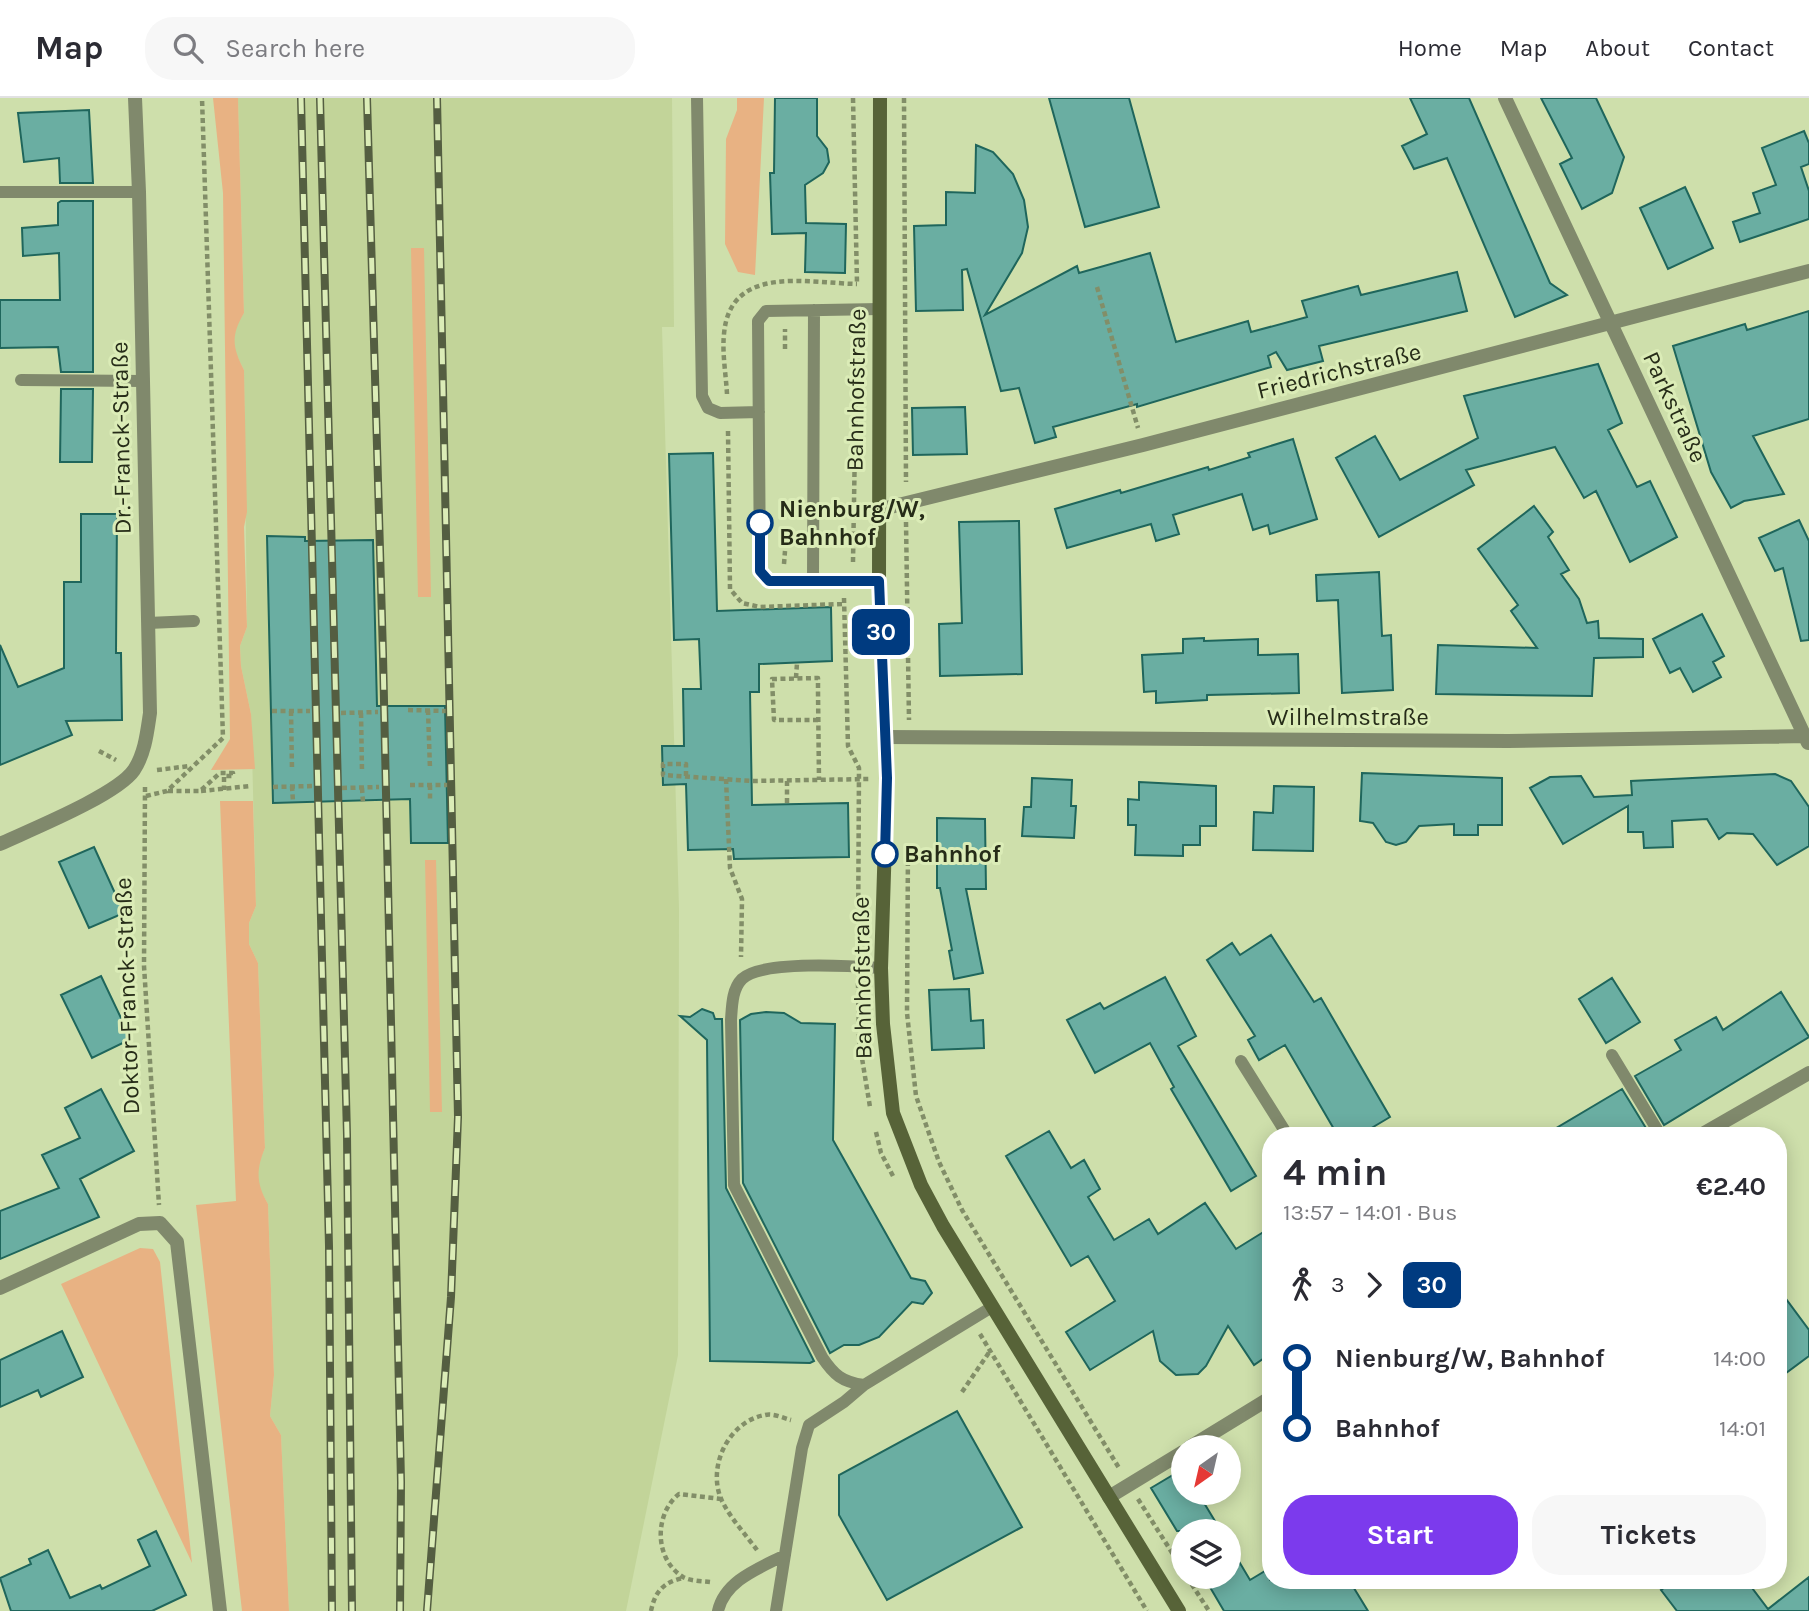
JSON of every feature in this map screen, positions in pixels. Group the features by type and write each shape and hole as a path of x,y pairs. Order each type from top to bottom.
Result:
{"main road":[{"name":"Bahnhofstraße","path":"880,98 878,510 887,778 881,968 886,1070 892,1113 921,1185 992,1307 1179,1611"}],"street":[{"name":"Dr.-Franck-Straße","path":"132,773 146,742 150,713 135,98"},
{"name":"Parkstraße","path":"1506,98 1807,738"},
{"name":"Friedrichstraße","path":"878,510 1143,445 1809,271"},
{"name":"Wilhelmstraße","path":"886,737 1508,741 1807,738"},
{"path":"1,840 104,793 132,773"},
{"path":"1715,1127 1809,1073"},
{"path":"0,1288 139,1224 160,1223 177,1242 220,1611"},
{"path":"1210,1435 1262,1403"},
{"path":"1109,1497 1171,1459"}],"lane":[{"path":"697,98 702,396 704,403 714,411 759,412"},
{"path":"0,191 139,192"},
{"path":"879,581 769,581 760,571 758,321 766,311 880,309"},
{"path":"813,581 814,310"},
{"path":"21,380 143,381"},
{"path":"148,623 194,621"},
{"path":"864,1385 846,1383 822,1357 734,1185 731,1020 734,993 743,978 772,967 881,968"},
{"path":"1612,1055 1656,1127"},
{"path":"1241,1060 1282,1127"},
{"path":"776,1611 802,1448 809,1425 864,1385 992,1307"},
{"path":"719,1611 735,1584 785,1555"}],"path":[{"path":"167,791 223,738 202,98"},
{"path":"853,98 857,309"},
{"path":"904,98 906,465"},
{"path":"1097,286 1143,445"},
{"path":"856,376 855,549 850,581 842,604 848,746 859,768 859,1040 864,1082 873,1117"},
{"path":"796,678 797,663"},
{"path":"818,720 774,720 772,678 818,678 819,780"},
{"path":"408,710 446,711"},
{"path":"428,710 429,769"},
{"path":"291,711 292,770"},
{"path":"272,712 310,711"},
{"path":"341,713 378,712"},
{"path":"361,713 362,771"},
{"path":"686,776 686,764 663,764 663,775 726,779 786,781 887,778"},
{"path":"132,773 192,765"},
{"path":"132,773 145,785 146,796 167,791 223,790 250,786"},
{"path":"200,791 220,773 233,773 233,776 224,776 223,790"},
{"path":"726,779 730,868 742,899 740,959"},
{"path":"786,781 787,805"},
{"path":"410,785 449,785"},
{"path":"430,785 430,800"},
{"path":"292,786 293,802"},
{"path":"273,787 312,786"},
{"path":"342,788 379,787"},
{"path":"362,788 363,803"},
{"name":"Doktor-Franck-Straße","path":"146,796 144,966 160,1223"},
{"path":"907,1013 916,1096 939,1162 962,1210 1171,1551"},
{"path":"876,1129 881,1153 897,1184"},
{"path":"972,1319 1147,1611"},
{"path":"962,1392 990,1351"},
{"path":"767,1564 721,1499 719,1458 732,1433 747,1420 768,1414 809,1425"},
{"path":"684,1578 672,1567 661,1547 663,1516 668,1503 679,1494 721,1499"},
{"path":"651,1611 658,1591 667,1581 684,1578 735,1584"},
{"path":"1195,1589 1209,1611"}],"shaded area":[{"path":"213,98 238,98 244,313 235,335 235,348 244,370 247,512 244,527 247,627 240,646 241,666 251,714 255,769 211,770 230,739 223,193"},
{"path":"238,98 672,98 674,327 662,327 679,908 678,1355 626,1611 289,1611 281,1435 270,1416 274,1375 268,1204 258,1186 257,1166 265,1148 258,963 249,944 249,923 256,906 251,714 241,666 240,646 247,627 244,370 234,350 233,330 244,313"},
{"path":"737,98 764,98 755,275 738,272 725,244 726,139 737,110"},
{"path":"411,248 424,248 431,597 418,597"},
{"path":"220,801 253,801 256,906 249,923 249,944 258,963 265,1148 259,1176 268,1204 274,1375 270,1416 281,1435 289,1611 242,1611 196,1205 236,1201"},
{"path":"425,860 436,860 442,1112 430,1112"},
{"path":"140,1248 153,1249 160,1262 192,1563 61,1284"}],"building":[{"path":"775,98 817,98 817,136 827,149 829,162 823,173 805,185 806,223 846,224 845,273 805,272 806,233 772,234 770,173 774,173"},
{"path":"1049,98 1129,98 1159,207 1085,227"},
{"path":"1410,98 1469,98 1550,283 1567,295 1515,317 1447,158 1414,169 1402,146 1427,134"},
{"path":"1541,98 1596,98 1624,157 1612,193 1582,209 1560,164 1572,158"},
{"path":"89,110 93,183 60,183 59,158 24,162 18,113"},
{"path":"1804,131 1809,143 1809,164 1801,167 1809,191 1809,219 1740,242 1733,222 1760,213 1753,193 1776,185 1762,148"},
{"path":"976,145 993,152 1013,174 1024,200 1028,227 1022,253 985,315 1077,266 1079,273 1150,253 1176,342 1248,321 1251,332 1307,317 1302,301 1358,286 1361,295 1457,272 1467,311 1319,346 1323,361 1287,370 1276,352 1268,356 1271,367 1137,407 1137,404 1053,427 1056,437 1035,443 1019,388 1001,391 967,269 962,270 963,310 916,311 914,226 946,225 946,192 975,193"},
{"path":"1685,187 1713,248 1668,269 1640,208"},
{"path":"93,201 93,372 61,372 58,347 0,348 0,300 60,300 59,253 23,256 22,228 58,225 58,203"},
{"path":"1809,311 1809,419 1753,436 1784,494 1744,501 1731,508 1711,472 1673,346 1745,324 1747,330"},
{"path":"1598,364 1622,423 1608,430 1637,487 1650,481 1677,537 1630,562 1596,491 1584,498 1555,447 1466,470 1474,485 1379,537 1336,458 1375,436 1400,480 1478,438 1464,396"},
{"path":"61,389 93,389 92,462 60,462"},
{"path":"965,407 967,454 913,455 912,408"},
{"path":"1293,439 1317,519 1270,534 1268,525 1253,530 1242,494 1173,515 1179,534 1156,541 1151,524 1067,548 1055,509 1208,467 1209,470 1250,457 1248,453"},
{"path":"713,453 717,611 831,607 832,661 759,664 759,692 750,692 752,805 848,803 849,857 734,859 733,849 688,850 686,784 663,785 662,746 684,746 683,689 701,689 699,639 674,640 669,454"},
{"path":"1534,506 1553,532 1548,537 1569,570 1561,574 1579,599 1587,623 1598,621 1599,638 1643,639 1643,657 1594,658 1592,696 1436,694 1438,645 1537,648 1511,611 1518,605 1478,549"},
{"path":"81,514 117,514 116,653 121,653 122,720 66,721 72,735 0,765 0,645 18,687 64,668 64,582 81,582"},
{"path":"1799,520 1809,541 1809,640 1801,641 1783,568 1775,571 1759,538"},
{"path":"1019,521 1022,674 940,676 939,624 962,623 959,522"},
{"path":"267,536 305,537 305,541 373,540 377,706 445,706 448,843 411,843 410,799 273,803"},
{"path":"1379,572 1382,636 1391,635 1393,690 1342,693 1338,600 1317,601 1316,575"},
{"path":"1702,614 1724,656 1713,662 1721,677 1693,692 1680,668 1670,673 1653,639"},
{"path":"1204,638 1204,641 1258,639 1258,655 1298,654 1299,693 1207,695 1207,700 1156,703 1156,691 1144,692 1142,655 1183,653 1183,639"},
{"path":"1362,773 1502,778 1502,825 1478,825 1478,835 1454,835 1454,824 1419,826 1406,842 1396,845 1386,842 1373,823 1360,821"},
{"path":"1775,774 1791,781 1809,807 1809,846 1777,865 1753,834 1727,833 1719,839 1707,819 1672,821 1673,847 1644,848 1643,832 1628,832 1628,806 1563,844 1530,788 1550,777 1581,776 1594,797 1632,795 1631,781"},
{"path":"1032,778 1072,780 1071,806 1076,806 1074,838 1022,836 1024,807 1031,807"},
{"path":"1139,782 1216,786 1216,826 1200,826 1200,845 1183,845 1183,856 1135,855 1136,825 1128,825 1128,799 1139,800"},
{"path":"1274,786 1314,787 1313,851 1253,850 1254,812 1273,813"},
{"path":"937,818 985,819 986,889 966,889 983,973 954,979 949,951 952,950 940,888 937,888"},
{"path":"94,847 124,913 89,928 59,862"},
{"path":"1271,935 1314,1002 1321,998 1390,1117 1373,1127 1333,1127 1285,1045 1259,1060 1248,1040 1255,1036 1207,960 1232,943 1240,955"},
{"path":"101,976 131,1039 92,1058 61,995"},
{"path":"1165,977 1196,1036 1178,1046 1256,1176 1231,1191 1171,1089 1174,1087 1150,1043 1095,1073 1067,1020 1100,1003 1104,1009"},
{"path":"1612,978 1640,1022 1606,1043 1579,999"},
{"path":"969,989 971,1021 983,1020 984,1048 932,1050 929,990"},
{"path":"1781,992 1809,1037 1664,1125 1635,1076 1681,1050 1675,1040 1716,1017 1723,1030"},
{"path":"702,1009 713,1013 715,1019 722,1019 726,1188 814,1361 810,1363 710,1361 707,1040 680,1016 690,1017"},
{"path":"784,1013 801,1023 835,1024 833,1140 911,1278 925,1281 932,1293 923,1304 912,1302 879,1337 859,1345 844,1345 830,1353 743,1183 740,1020 751,1014"},
{"path":"101,1089 134,1151 80,1179 99,1217 0,1259 0,1211 59,1188 42,1155 80,1138 65,1108"},
{"path":"1622,1089 1645,1127 1558,1127"},
{"path":"1049,1131 1071,1168 1084,1160 1100,1189 1088,1197 1114,1240 1149,1219 1158,1234 1205,1203 1236,1249 1262,1233 1262,1360 1254,1365 1228,1326 1206,1366 1198,1374 1176,1375 1160,1361 1153,1331 1090,1370 1066,1332 1115,1301 1088,1256 1071,1266 1006,1156"},
{"path":"1787,1300 1809,1330 1809,1356 1787,1372"},
{"path":"62,1331 83,1377 41,1397 38,1390 0,1407 0,1360"},
{"path":"957,1411 1022,1527 887,1600 839,1515 839,1475"},
{"path":"1171,1476 1171,1505 1205,1505 1214,1519 1171,1521 1151,1488"},
{"path":"156,1531 186,1595 152,1611 11,1611 0,1578 31,1564 29,1559 48,1550 70,1598 100,1585 102,1589 150,1566 138,1540"},
{"path":"1241,1565 1250,1580 1262,1573 1262,1589 1355,1589 1368,1611 1224,1611 1211,1589 1241,1589"},
{"path":"1809,1577 1809,1611 1677,1611 1661,1590 1753,1589 1768,1609"}],"railway":[{"path":"301,98 329,1246 332,1611"},
{"path":"320,98 347,1135 352,1611"},
{"path":"367,98 383,655 401,1482 400,1611"},
{"path":"427,1611 451,1297 458,1117 437,98"}],"bus line":[{"name":"30","path":"760,523 760,571 769,581 879,581 887,778 885,854"}],"place":[{"name":"Nienburg/W, Bahnhof","path":"760,523"},
{"name":"Bahnhof","path":"885,854"}]}
